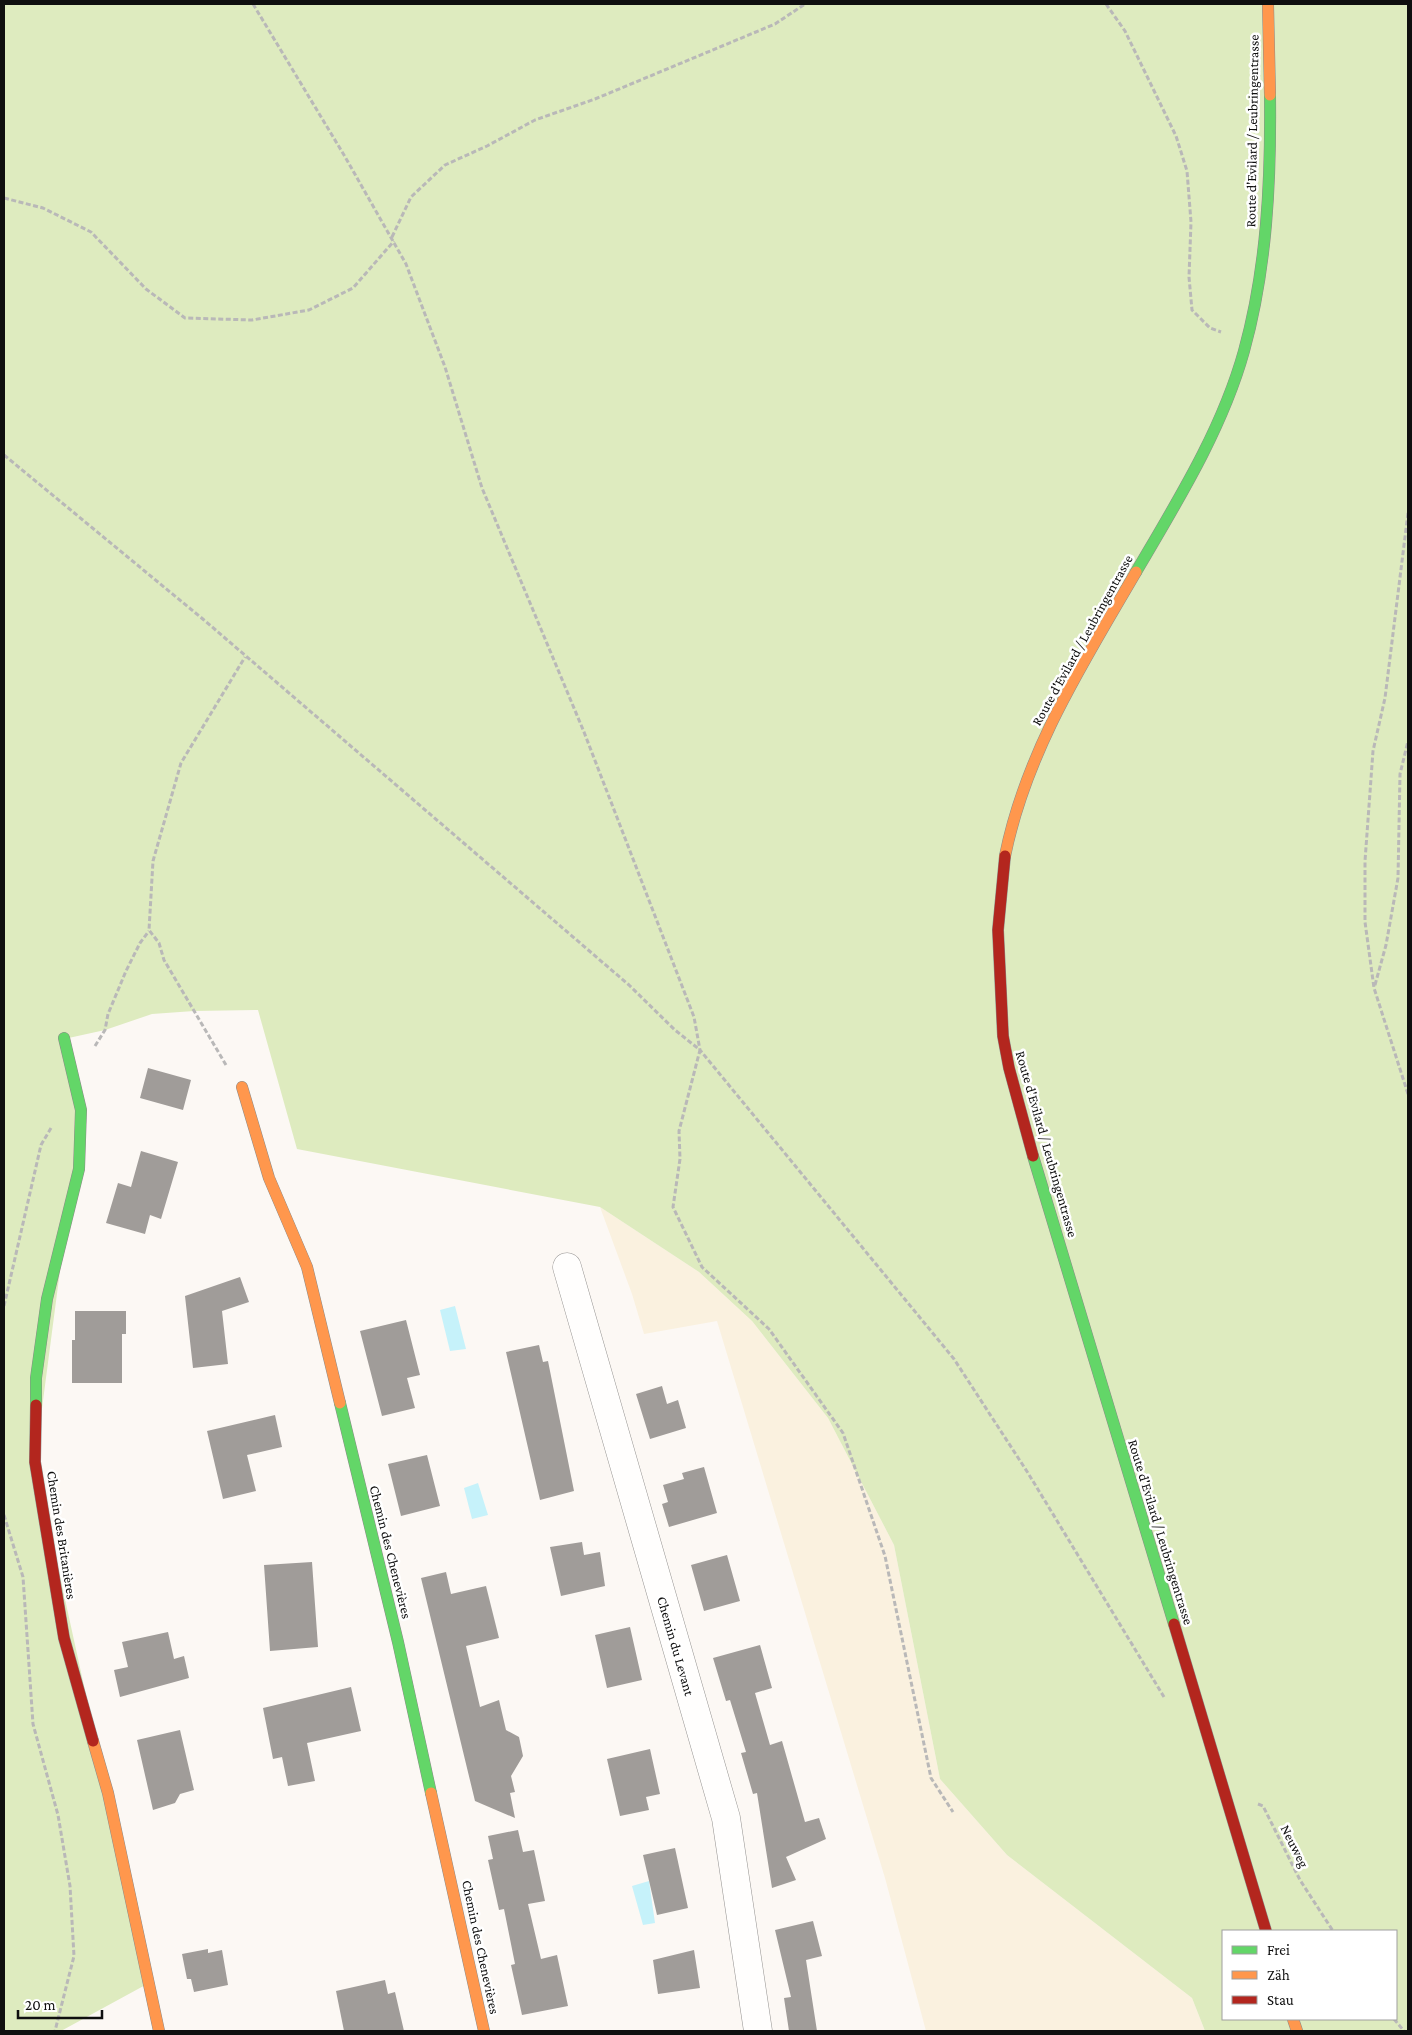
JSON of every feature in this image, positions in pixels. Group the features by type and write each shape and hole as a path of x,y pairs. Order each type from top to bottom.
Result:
{"street":[{"name":"Route d'Evilard / Leubringentrasse","path":"1266,1930 1222,1790 1022,1119 1004,1048 998,923 1001,884 1013,824 1034,761 1078,671 1199,458 1227,399 1247,340 1261,281 1269,208 1268,4"},
{"name":"Chemin des Britanières","path":"64,1038 82,1110 79,1169 47,1299 36,1378 35,1462 64,1638 108,1792 159,2031"},
{"name":"Chemin des Chenevières","path":"242,1088 269,1178 307,1267 398,1642 484,2031"},
{"name":"Chemin du Levant","path":"567,1267 726,1818 758,2031"}],"path":[{"path":"253,4 344,154 406,264 446,367 482,488 587,741 694,1017 700,1050 679,1131 680,1160 674,1207 702,1267 769,1329 843,1433 885,1556 931,1778 953,1812"},
{"path":"4,198 43,208 91,232 146,289 185,318 252,320 309,310 353,288 393,240 411,197 445,165 488,146 535,120 595,99 775,24 805,4"},
{"path":"1106,4 1125,31 1176,136 1187,171 1191,222 1189,277 1192,310 1210,328 1247,340"},
{"path":"4,455 245,656 629,985 675,1030 700,1050 954,1360 1028,1473 1165,1698"},
{"path":"1408,513 1385,698 1373,751 1365,861 1365,922 1374,988 1408,1094"},
{"path":"70,1059 97,1045 126,971 140,942 149,930 153,860 181,763 245,656"},
{"path":"1374,988 1386,945 1398,878 1400,774 1408,741"},
{"path":"149,930 159,943 164,960 218,1054 242,1088"},
{"path":"4,1306 41,1145 63,1108 82,1110"},
{"path":"4,1515 24,1577 33,1724 58,1815 70,1886 74,1956 55,2031"},
{"name":"Neuweg","path":"1222,1790 1262,1806 1300,1880 1332,1930"},
{"path":"1395,2020 1404,2031"}],"shaded area":[{"path":"600,1207 699,1272 752,1321 828,1418 894,1545 940,1779 1007,1855 1192,1998 1205,2031 926,2031 885,1878 717,1321 644,1334 632,1294"}],"green space":[{"path":"4,4 1408,4 1408,2031 1205,2031 1192,1998 1007,1855 940,1779 894,1545 828,1418 752,1321 699,1272 600,1207 297,1149 258,1010 152,1014 105,1030 64,1039 81,1110 35,1462 149,1983 61,2031 4,2031"}],"water":[{"path":"455,1306 466,1349 450,1351 440,1310"},
{"path":"478,1483 488,1515 472,1519 464,1488"},
{"path":"649,1881 655,1923 643,1925 632,1886"}],"building":[{"path":"148,1068 191,1080 183,1110 140,1098"},
{"path":"141,1151 178,1162 161,1219 150,1215 145,1234 106,1223 118,1183 131,1187"},
{"path":"240,1277 249,1302 222,1311 228,1364 193,1368 185,1296"},
{"path":"75,1311 126,1311 126,1334 122,1334 122,1383 72,1383 72,1340 75,1340"},
{"path":"406,1320 420,1375 407,1378 415,1408 382,1416 360,1331"},
{"path":"539,1345 543,1362 548,1361 574,1491 540,1500 506,1352"},
{"path":"662,1386 667,1404 678,1400 686,1428 650,1439 636,1394"},
{"path":"275,1415 282,1447 247,1455 256,1491 223,1499 207,1431"},
{"path":"427,1455 440,1506 401,1516 388,1464"},
{"path":"704,1467 717,1513 669,1527 662,1504 668,1502 663,1485 684,1479 682,1473"},
{"path":"582,1542 584,1555 600,1552 605,1586 561,1596 550,1547"},
{"path":"727,1555 740,1601 704,1611 691,1565"},
{"path":"312,1562 318,1647 270,1651 264,1565"},
{"path":"446,1572 451,1594 486,1586 499,1638 466,1646 480,1707 499,1700 506,1730 519,1737 523,1756 511,1776 515,1792 510,1793 515,1818 475,1801 421,1578"},
{"path":"630,1627 642,1680 607,1688 595,1635"},
{"path":"168,1632 174,1659 184,1656 189,1678 120,1697 114,1670 128,1667 122,1642"},
{"path":"760,1645 772,1688 755,1693 770,1745 782,1741 805,1822 819,1818 826,1839 786,1857 796,1880 772,1888 757,1793 753,1794 741,1753 746,1752 730,1700 726,1701 713,1658"},
{"path":"351,1687 361,1731 307,1743 315,1781 288,1786 282,1757 273,1759 263,1708"},
{"path":"180,1730 194,1790 180,1794 175,1803 153,1810 137,1740"},
{"path":"650,1749 660,1794 646,1797 649,1810 620,1816 607,1759"},
{"path":"518,1830 523,1852 534,1850 545,1901 528,1904 541,1959 557,1955 568,2006 522,2015 511,1965 515,1964 504,1909 499,1910 488,1860 493,1859 488,1836"},
{"path":"675,1848 688,1908 657,1915 643,1855"},
{"path":"813,1921 822,1956 806,1960 817,2031 789,2031 784,1998 791,1997 775,1930"},
{"path":"208,1949 208,1953 222,1950 228,1985 194,1992 191,1979 187,1979 182,1954"},
{"path":"694,1950 700,1988 658,1994 653,1960"},
{"path":"385,1980 388,1994 395,1992 404,2031 344,2031 336,1991"}],"traffic: fast":[{"path":"1136,572 1211,437 1224,409 1244,351 1252,320 1263,256 1270,160 1270,95"},
{"path":"36,1405 36,1378 47,1299 79,1169 81,1110 64,1038"},
{"path":"1033,1156 1174,1624"},
{"path":"340,1403 398,1642 431,1793"}],"traffic: slow":[{"path":"1268,4 1270,95"},
{"path":"1005,856 1014,818 1027,781 1058,709 1136,572"},
{"path":"242,1087 269,1178 307,1267 340,1403"},
{"path":"93,1741 108,1793 159,2031"},
{"path":"431,1793 484,2031"},
{"path":"1293,2020 1297,2031"}],"traffic: jam":[{"path":"1005,856 998,930 1003,1036 1009,1068 1033,1156"},
{"path":"36,1405 35,1462 64,1638 93,1741"},
{"path":"1174,1624 1266,1930"}]}
